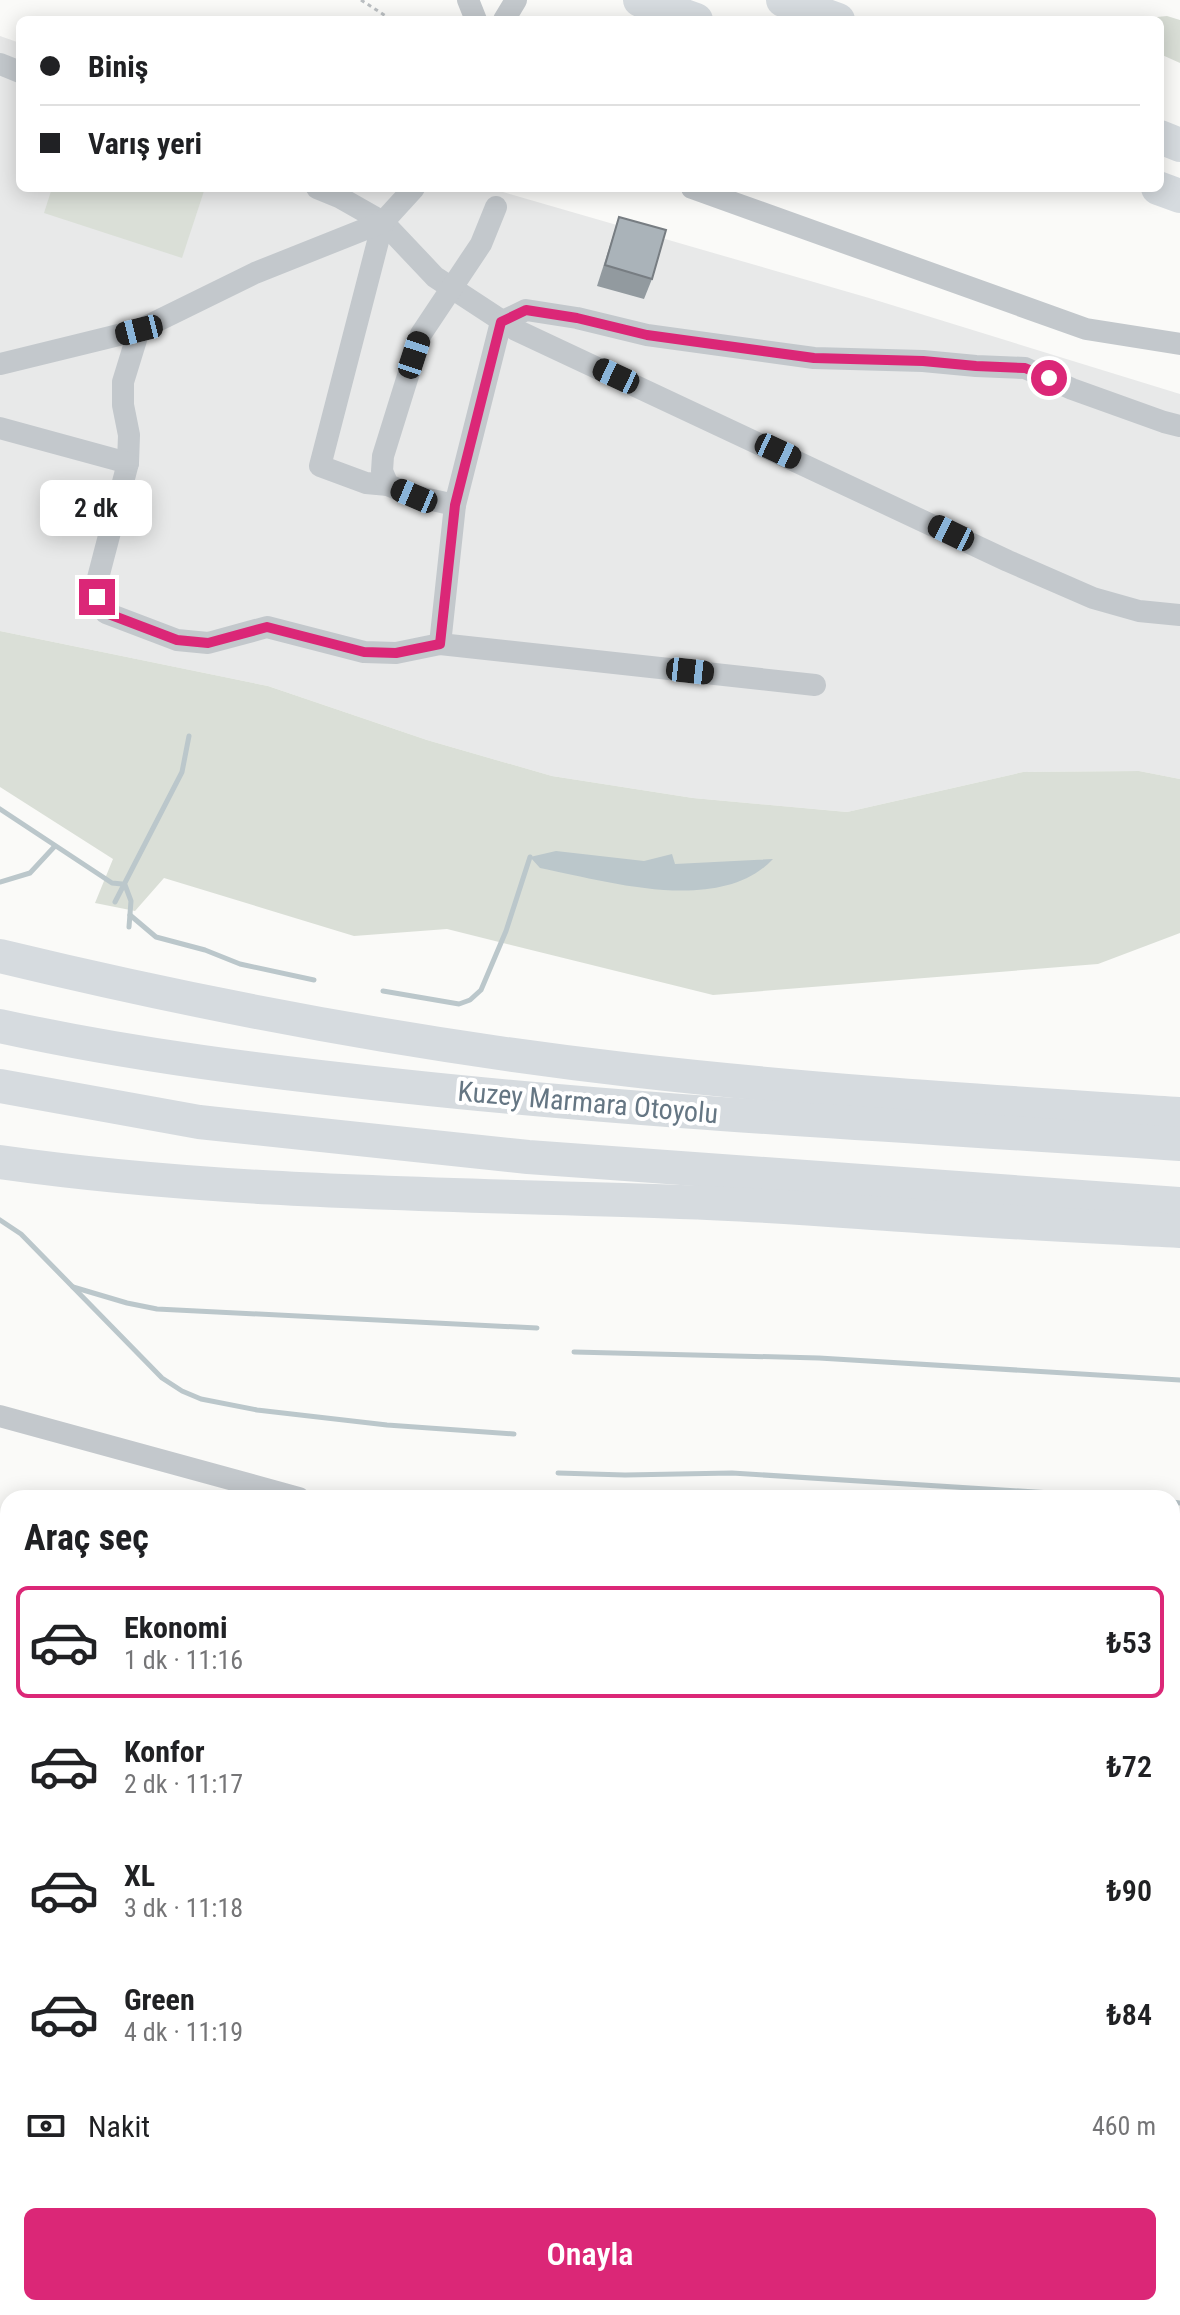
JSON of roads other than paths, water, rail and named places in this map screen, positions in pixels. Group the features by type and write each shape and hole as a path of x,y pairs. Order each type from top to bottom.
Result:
{"highway":[{"path":"640,0 685,16"},
{"path":"783,0 827,16"},
{"path":"0,941 110,981"},
{"path":"0,956 198,1000 343,1027 629,1070 930,1097 1180,1114"},
{"name":"Kuzey Marmara Otoyolu","path":"0,1026 176,1058 488,1096 1180,1144"},
{"name":"Kuzey Marmara Otoyolu","path":"0,1086 199,1122 528,1157 1180,1204"},
{"path":"0,1162 147,1179 286,1188 790,1206 1180,1231"},
{"path":"0,1176 189,1196 286,1188"}],"street":[{"path":"327,192 383,222 435,277 501,322 1093,598 1139,611 1180,615"},
{"path":"0,364 139,330 255,273 383,222 410,192"},
{"path":"703,192 1086,329 1180,344"},
{"path":"388,485 382,471 383,456 421,334 481,244 496,207"},
{"path":"383,222 320,466 366,483 388,485 414,496 455,505"},
{"path":"501,322 526,310 577,318 647,335 814,358 1025,368 1072,389 1180,426"},
{"path":"440,644 455,505 501,322"},
{"path":"139,330 123,382 123,405 129,435 128,463 98,578 97,597 106,613 177,640 208,643 267,627 364,652 396,653 440,644 815,685"},
{"path":"0,428 128,463"},
{"path":"0,1416 270,1490"}],"waterway":[{"path":"115,902 182,772 189,736"},
{"path":"0,809 112,883 122,884"},
{"path":"0,882 30,873 55,846"},
{"path":"383,991 459,1004 470,1000 481,990 506,931 530,857"},
{"path":"125,885 131,901 129,927"},
{"path":"130,915 156,937 205,950 240,964 314,980"},
{"path":"0,1220 21,1234 162,1378 201,1399 257,1410 387,1425 514,1434"},
{"path":"73,1287 157,1309 537,1328"},
{"path":"574,1352 819,1358 1180,1380"},
{"path":"558,1473 732,1473 1003,1490"}]}
